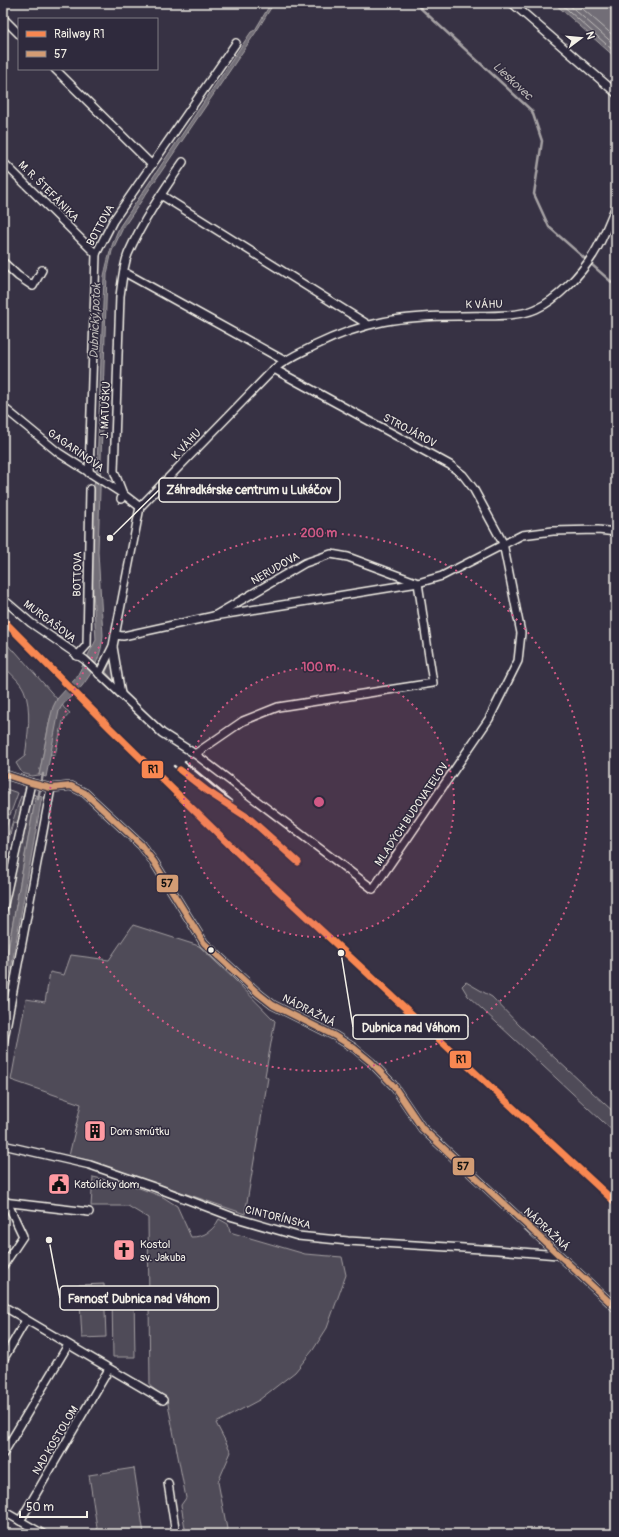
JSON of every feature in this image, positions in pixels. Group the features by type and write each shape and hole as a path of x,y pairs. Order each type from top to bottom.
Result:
{"street":[{"path":"512,3 616,93"},
{"path":"3,18 18,33"},
{"name":"BOTTOVA","path":"90,474 96,254 113,221 236,43"},
{"path":"55,70 152,165"},
{"name":"M. R. ŠTEFÁNIKA","path":"3,162 96,254"},
{"name":"J. MATUŠKU","path":"122,496 114,470 120,296 124,272 128,256 152,209 183,162"},
{"path":"161,195 367,324"},
{"name":"K VÁHU","path":"140,506 274,369 285,361 330,338 367,324 399,318 428,316 521,314 536,309 551,300 583,268 593,255 616,206"},
{"path":"3,262 18,276 33,286 42,270"},
{"path":"124,272 285,361"},
{"name":"STROJÁROV","path":"274,369 450,464 464,475 473,488 503,543"},
{"name":"GAGARINOVA","path":"3,407 59,453 108,484 122,496 140,506"},
{"name":"BOTTOVA","path":"77,656 87,645 90,489"},
{"path":"121,694 113,646 140,506"},
{"name":"NERUDOVA","path":"115,634 123,636 214,616 418,584 442,576 503,543 522,535 553,531 598,530 616,532"},
{"name":"MLADÝCH BUDOVATEĽOV","path":"96,672 162,734 195,754 373,889 489,719 518,661 521,634 503,543"},
{"name":"NERUDOVA","path":"214,616 304,563 331,554 348,557 418,584"},
{"path":"195,754 243,721 278,707 433,683 418,584"},
{"name":"MURGAŠOVA","path":"3,599 30,623 85,660 96,672"},
{"path":"96,672 113,646"},
{"path":"3,774 41,785"},
{"path":"3,909 41,785"},
{"path":"3,1044 41,785"},
{"name":"NÁDRAŽNÁ","path":"41,785 71,786 85,793 141,845 154,862 204,943 273,1005 335,1036 354,1048 393,1085 422,1128 616,1308"},
{"name":"CINTORÍNSKA","path":"3,1145 90,1165 157,1188 233,1217 298,1236 348,1241 558,1255"},
{"path":"5,1202 89,1212"},
{"path":"3,1266 23,1236 5,1202"},
{"path":"3,1306 163,1400"},
{"path":"3,1360 26,1320"},
{"path":"3,1454 68,1345"},
{"name":"NAD KOSTOLOM","path":"20,1521 109,1369"},
{"path":"168,1483 176,1534"},
{"path":"3,1511 43,1534"}],"shaded area":[{"path":"3,639 57,699 50,719 39,775 32,776 22,773 16,763 25,756 29,714 24,690 15,677 3,666"},
{"path":"110,663 113,664 113,680 106,672"},
{"path":"62,704 70,713 63,721 55,755 50,754 57,715"},
{"path":"3,788 18,793 10,815 3,812 5,803 3,802"},
{"path":"32,794 36,795 3,977 3,926"},
{"path":"21,796 23,797 18,824 13,823 4,860 3,851"},
{"path":"3,816 9,819 4,834 3,833"},
{"path":"133,925 199,946 275,1021 265,1076 268,1078 245,1214 91,1161 69,1156 81,1104 11,1080 26,999 45,1002 50,972 64,975 71,955 109,960"},
{"path":"466,982 492,997 520,1026 616,1114 616,1134 468,996 462,986"},
{"path":"93,1177 134,1186 163,1197 177,1206 191,1237 200,1236 208,1232 214,1227 219,1219 228,1224 230,1232 233,1233 305,1254 342,1257 346,1275 327,1328 313,1350 295,1372 259,1400 216,1423 231,1452 218,1482 228,1534 186,1534 181,1505 186,1498 167,1399 150,1386 148,1218 128,1206 91,1206"},
{"path":"104,1284 106,1337 82,1338 79,1285"},
{"path":"134,1296 135,1357 113,1357 112,1297"},
{"path":"134,1468 144,1534 98,1534 89,1475"}],"water":[{"path":"271,3 274,3 256,32 123,228 112,251 107,274 98,552 103,635 97,662 82,686 61,707 59,711 46,777 39,775 53,707 57,699 76,678 96,640 91,558 94,485 97,469 104,276 110,250 120,226 251,32 255,30"},
{"path":"554,3 616,3 616,58"},
{"path":"36,795 42,797 3,1014 3,977"}],"waterway":[{"name":"Lieskovec","path":"415,3 532,111 542,141 534,194 549,227 616,286"},
{"name":"Dubnický potok","path":"38,799 43,774"}],"railway":[{"path":"185,762 232,801"},
{"path":"174,766 196,783 250,819 298,862"}],"rail line":[{"name":"R1","path":"3,620 110,728 243,858 616,1203"},
{"name":"R1","path":"180,770 207,791 250,819 298,862"}],"transit line":[{"name":"57","path":"3,774 51,788 71,786 85,793 141,845 154,862 204,943 273,1005 335,1036 354,1048 371,1062 393,1085 422,1128 616,1308"}],"place":[{"name":"Záhradkárske centrum u Lukáčov","path":"110,538"},
{"name":"Dubnica nad Váhom","path":"341,953"},
{"name":"Dom smútku","path":"95,1131"},
{"name":"Katolícky dom","path":"59,1184"},
{"name":"Farnosť Dubnica nad Váhom","path":"49,1240"},
{"name":"Kostol sv. Jakuba","path":"124,1250"}]}
